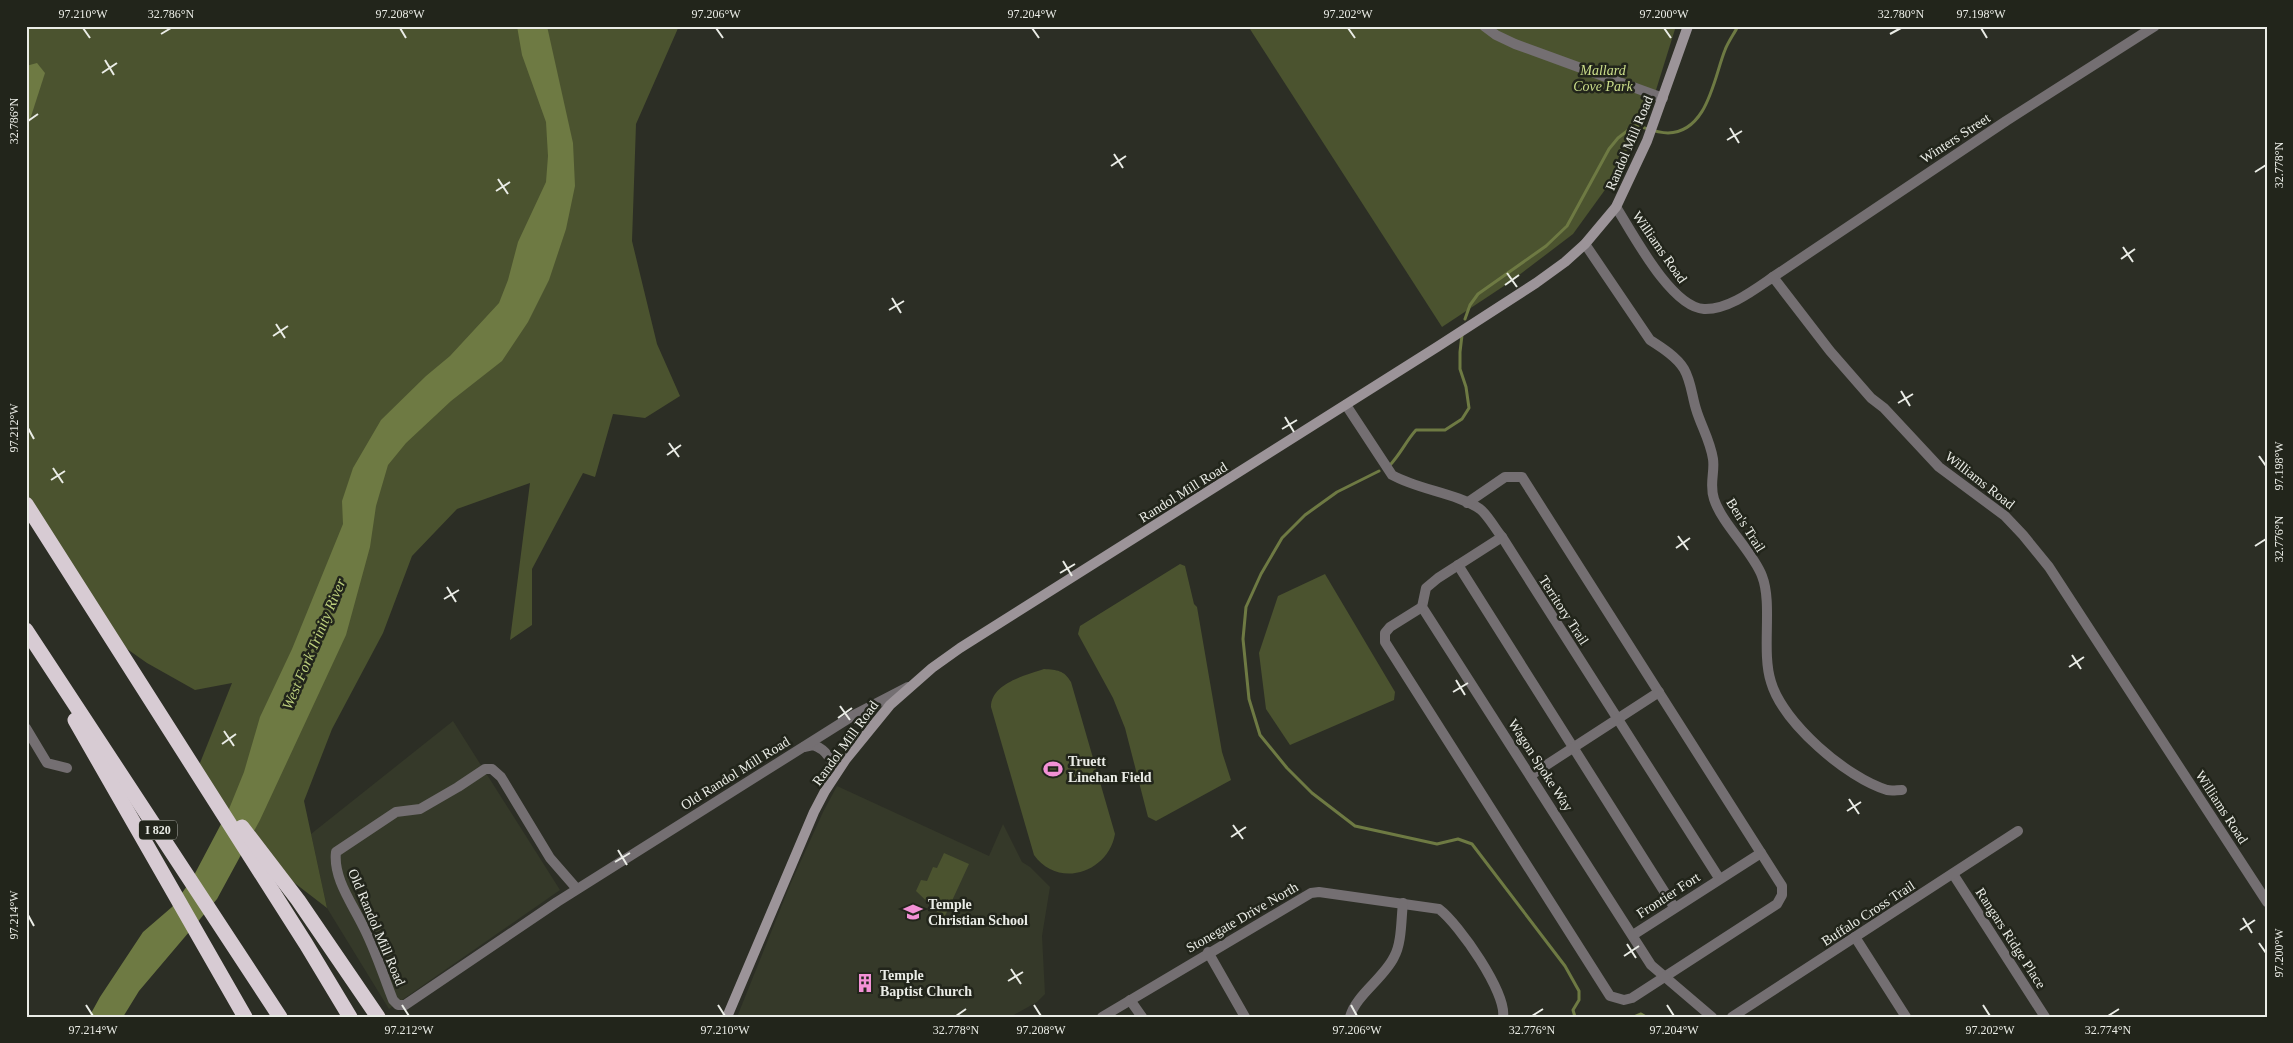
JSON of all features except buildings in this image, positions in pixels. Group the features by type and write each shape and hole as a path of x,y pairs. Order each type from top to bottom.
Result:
{"highway":[{"path":"26,504 350,1017"},
{"path":"26,630 75,711 216,968 245,1017"},
{"name":"I 820","path":"75,711 280,1017"},
{"path":"184,752 298,900 378,1017"}],"main road":[{"name":"Randol Mill Road","path":"727,1017 814,812 836,775 890,706 911,686 968,643 1536,283 1585,244 1616,207 1647,140 1688,26"}],"street":[{"path":"1484,26 1496,36 1515,44 1663,98"},
{"name":"Winters Street","path":"1773,277 1998,126 2155,26"},
{"name":"Williams Road","path":"1616,207 1661,277 1675,294 1690,306 1705,309 1728,304 1773,277 1830,350 1871,398 1884,408 1939,467 2005,516 2023,535 2048,567 2267,902"},
{"name":"Ben's Trail","path":"1585,244 1650,340 1661,347 1684,368 1695,407 1711,444 1713,462 1710,483 1715,501 1762,576 1765,592 1768,664 1771,682 1777,695 1789,714 1830,756 1872,783 1889,791 1902,790"},
{"name":"Territory Trail","path":"1346,405 1392,475 1423,489 1467,503 1481,510 1502,537 1719,878"},
{"path":"1467,503 1505,477 1522,477 1782,886 1782,895 1777,904 1632,998 1624,1000 1610,996 1385,642 1385,633 1390,627 1422,607 1426,588 1502,537"},
{"path":"1458,565 1674,907"},
{"name":"Wagon Spoke Way","path":"1422,607 1651,965 1712,1017"},
{"name":"Old Randol Mill Road","path":"577,889 550,858 501,777 492,769 485,769 420,809 396,812 336,852 334,862 349,902 362,924 393,1000 398,1005 405,1005 577,889 803,747 874,704 911,686"},
{"path":"1531,775 1659,692"},
{"path":"26,728 47,763 67,768"},
{"path":"803,747 813,745 825,752 833,764 836,775"},
{"name":"Buffalo Cross Trail","path":"1732,1017 2018,831"},
{"name":"Frontier Fort","path":"1633,935 1761,852"},
{"name":"Rangars Ridge Place","path":"1953,874 2046,1017"},
{"name":"Stonegate Drive North","path":"1102,1017 1208,952 1310,893 1319,892 1440,909 1449,916 1490,976 1502,1000 1504,1013"},
{"path":"1350,1017 1352,1009 1384,974 1395,956 1403,903"},
{"path":"1855,937 1906,1017"},
{"path":"1208,952 1246,1017"},
{"path":"1130,1000 1142,1017"}],"shaded area":[{"path":"453,721 560,890 389,1009 327,908 311,834"},
{"name":"Temple Christian School","path":"837,786 989,856 1003,824 1022,862 1030,867 1050,887 1042,936 1045,994 1037,1002 1010,1017 737,1017 790,885"}],"green space":[{"path":"26,26 679,26 636,124 632,241 657,344 680,396 645,418 613,414 595,477 583,473 532,569 532,625 510,640 530,483 457,509 412,556 383,633 332,729 304,801 327,908 279,871 194,778 232,683 195,690 147,663 110,637 26,512"},
{"name":"Mallard Cove Park","path":"1248,26 1676,26 1651,106 1607,187 1573,234 1510,282 1442,327"},
{"path":"1180,564 1185,566 1194,604 1197,607 1222,752 1231,780 1156,821 1148,817 1125,728 1113,698 1078,634 1080,626"},
{"path":"1325,574 1395,692 1394,700 1290,745 1266,709 1259,653 1278,596"},
{"name":"Truett Linehan Field","path":"1044,669 1060,671 1071,682 1115,834 1103,859 1093,867 1081,872 1068,874 1056,872 1044,865 1034,855 991,707 997,692 1003,686 1020,677"},
{"path":"944,853 969,864 944,918 916,891 921,880 927,881 933,867 937,868"}],"water":[{"name":"West Fork Trinity River","path":"517,26 547,26 573,143 575,186 566,229 549,280 528,322 502,361 451,401 406,443 388,465 376,506 370,547 346,635 260,820 217,899 139,991 123,1017 89,1017 143,932 172,907 192,879 229,809 244,772 260,717 292,649 343,524 342,501 353,468 381,420 426,376 450,356 499,303 508,280 518,242 546,182 548,156 546,122 522,55"},
{"path":"37,63 45,73 26,132 26,66"}],"waterway":[{"path":"1465,319 1470,305 1478,294 1546,246 1567,226 1609,149 1618,138 1635,125 1668,133 1681,130 1692,123 1701,113 1707,101 1725,50 1738,26"},
{"path":"1389,466 1416,430 1445,430 1462,419 1469,408 1466,387 1460,369 1462,335"},
{"path":"1379,471 1337,492 1305,515 1282,538 1261,574 1246,607 1243,639 1249,699 1260,735 1287,768 1312,793 1355,826 1437,844 1458,839 1472,844 1565,966 1579,991 1579,1000 1573,1010 1575,1017"},
{"path":"1634,1017 1641,1014 1646,1017"}],"place":[{"name":"Truett Linehan Field","path":"1053,769"},
{"name":"Temple Christian School","path":"913,912"},
{"name":"Temple Baptist Church","path":"865,983"}]}
